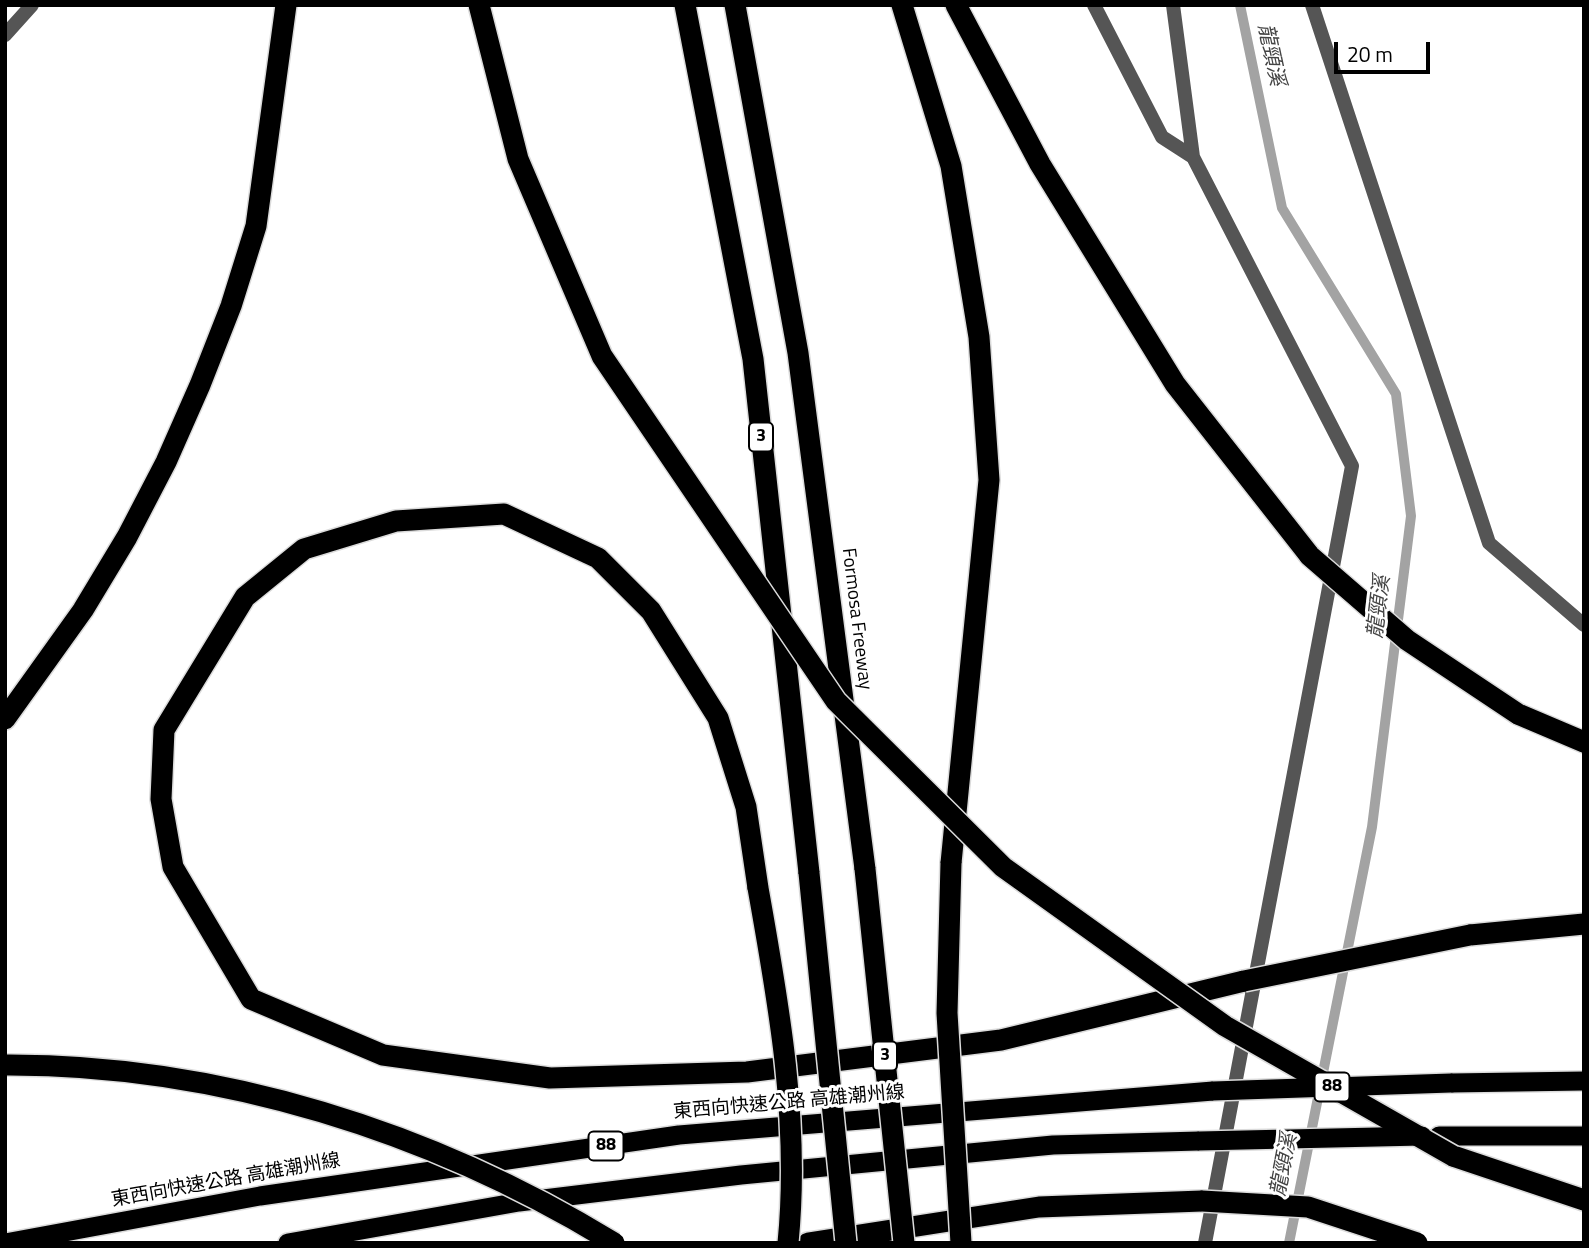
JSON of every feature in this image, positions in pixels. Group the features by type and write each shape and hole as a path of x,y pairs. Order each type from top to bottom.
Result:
{"highway":[{"path":"479,5 518,159 602,356 836,701 1003,867 1225,1026 1452,1156 1584,1200"},
{"name":"3","path":"685,5 753,359 846,1243"},
{"name":"Formosa Freeway","path":"735,5 798,353 865,869 904,1243"},
{"path":"902,5 951,166 978,337 989,480 970,694 951,863 947,1013 961,1243"},
{"path":"956,5 1040,164 1175,384 1310,556 1407,640 1518,714 1584,742"},
{"path":"5,719 83,610 127,537 166,462 200,385 231,306 256,226 285,13"},
{"path":"788,1243 790,1109 781,1012 746,807 718,718 651,611 598,558 505,514 396,521 304,550 245,597 164,730 161,799 173,867 251,999 383,1055 550,1078 747,1072 1001,1040 1244,981 1470,935 1584,923"},
{"path":"5,1065 96,1069 167,1078 308,1108 443,1154 510,1185 614,1243"},
{"name":"東西向快速公路 高雄潮州線","path":"5,1243 260,1196 679,1136 1213,1091 1584,1081"},
{"name":"88","path":"288,1243 519,1202 740,1175 1053,1145 1439,1136 1584,1136"},
{"path":"808,1243 1039,1207 1202,1201 1308,1207 1417,1243"}],"street":[{"path":"5,35 32,5"},
{"path":"1094,5 1162,137 1193,157"},
{"path":"1173,5 1193,157 1352,466 1205,1243"},
{"path":"1312,5 1489,543 1584,625"}],"waterway":[{"name":"龍頸溪","path":"1240,5 1282,208 1396,394 1411,516 1372,827 1289,1243"}]}
